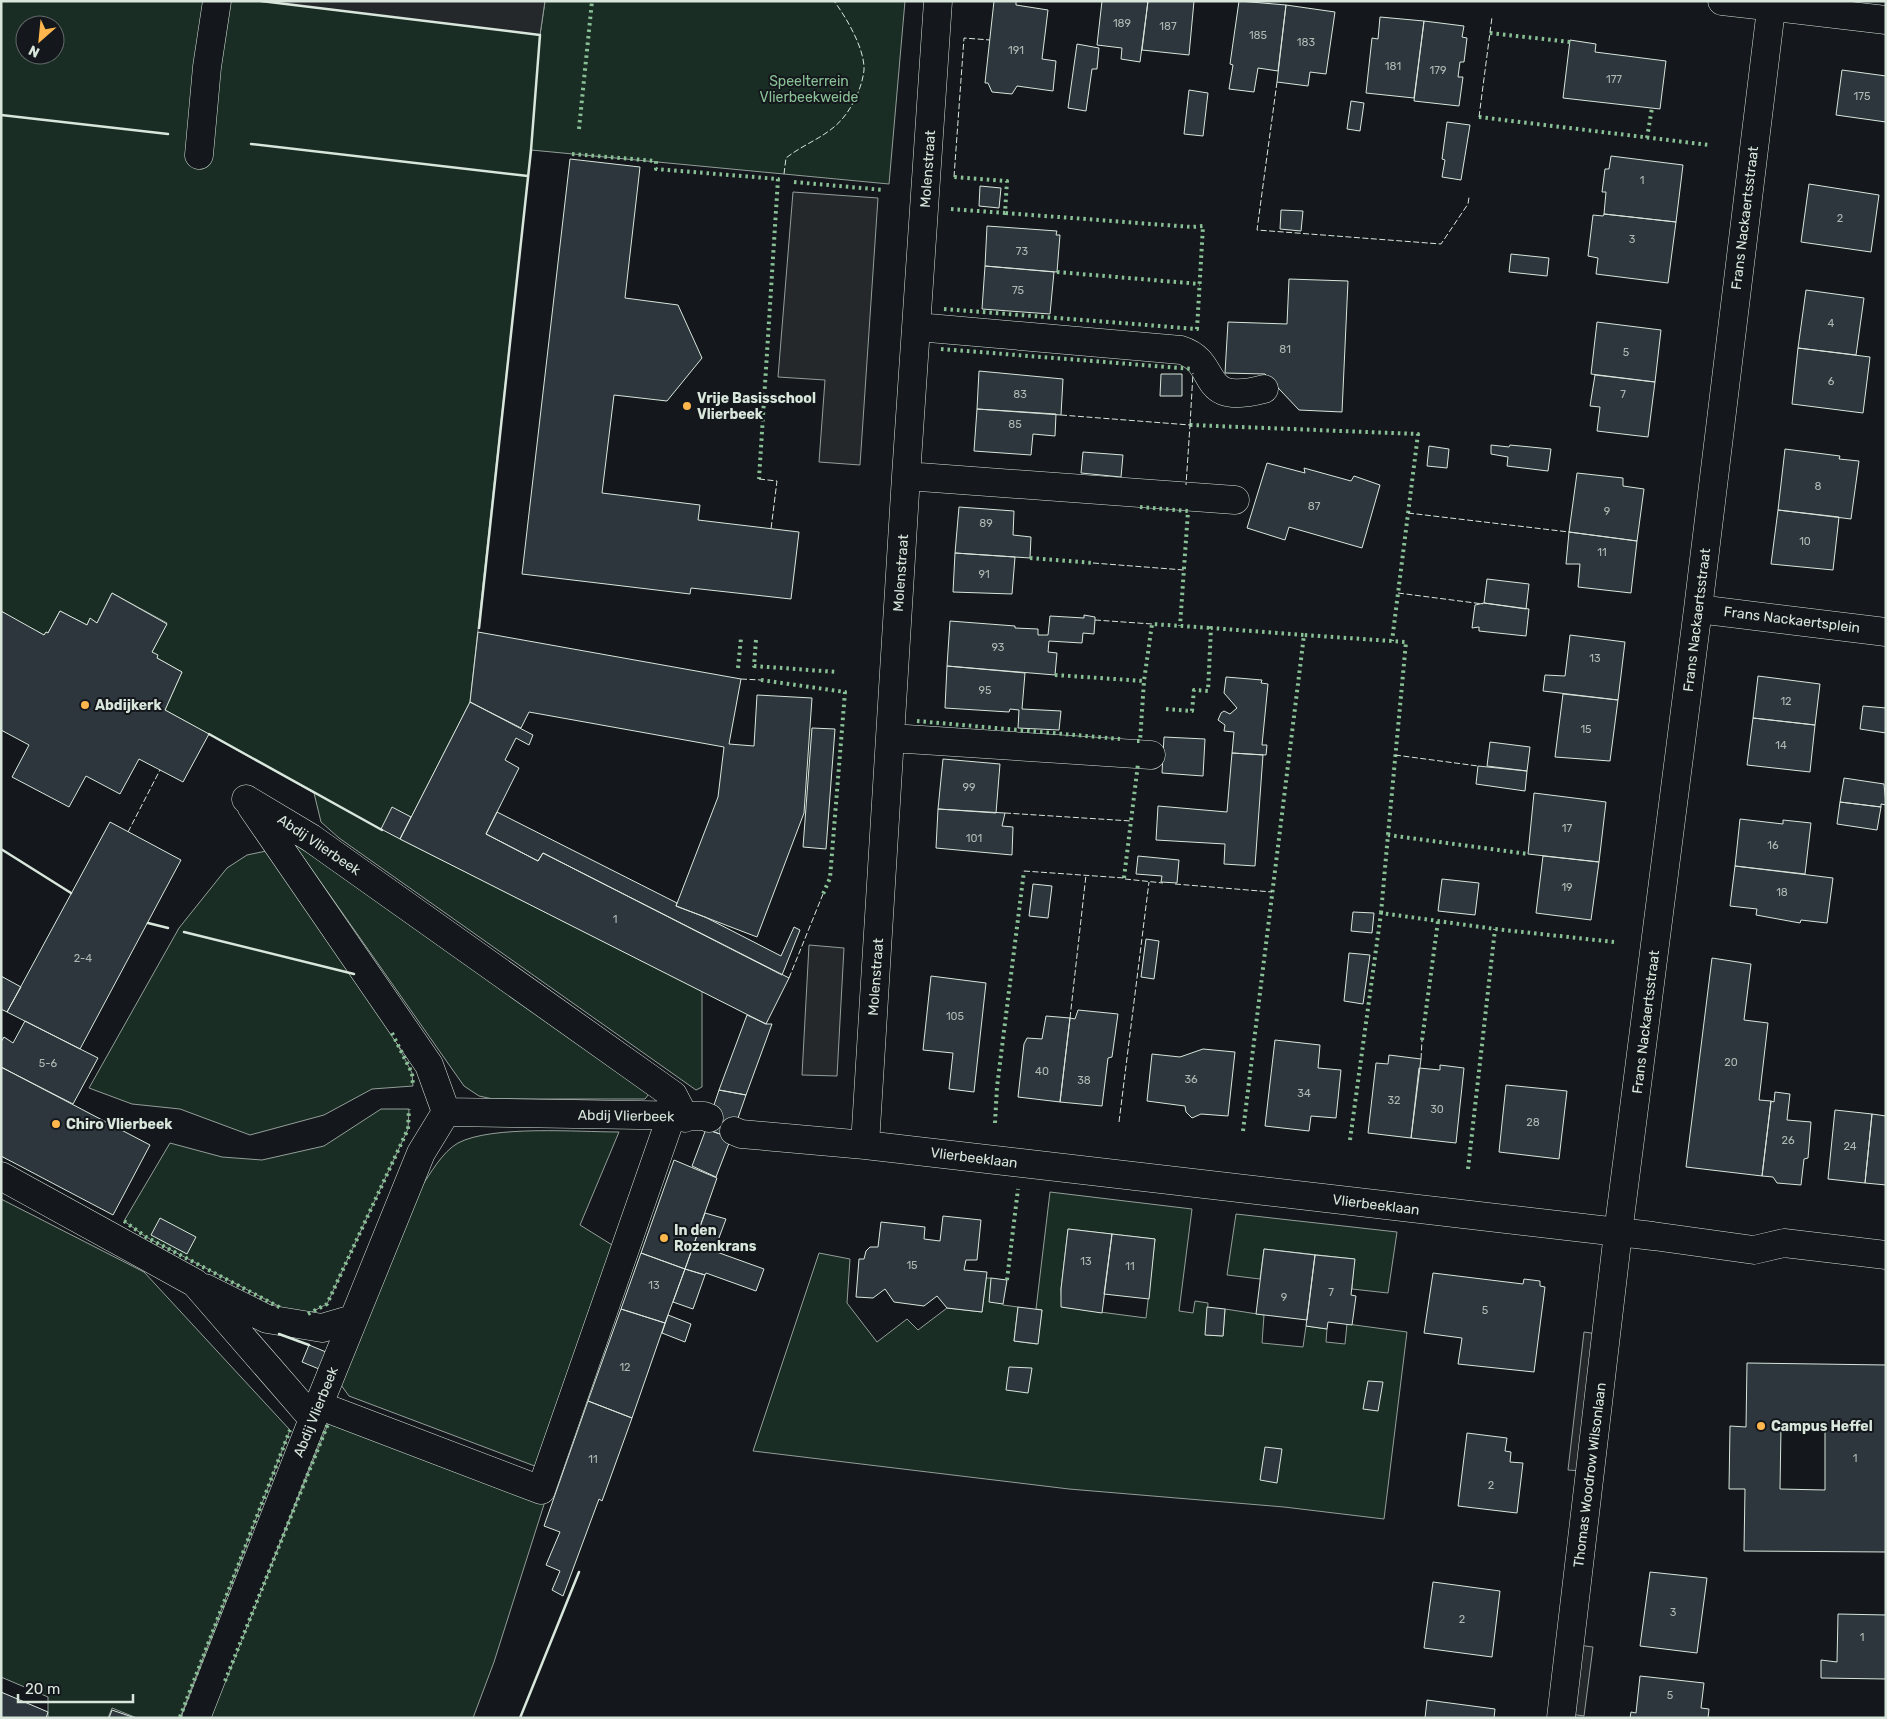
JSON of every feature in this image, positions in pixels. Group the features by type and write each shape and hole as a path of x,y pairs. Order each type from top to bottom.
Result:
{"street":[{"path":"199,154 207,67 217,1"},
{"name":"Molenstraat","path":"865,1145 906,476 938,1"},
{"path":"1722,1 1772,4 1886,20"},
{"name":"Frans Nackaertsstraat","path":"1618,1233 1698,609 1772,4"},
{"path":"917,327 1181,350 1193,354 1202,364 1214,386 1227,392 1238,394 1264,389"},
{"path":"906,476 1235,500"},
{"name":"Frans Nackaertsplein","path":"1698,609 1886,632"},
{"path":"891,738 1151,755"},
{"name":"Abdij Vlierbeek","path":"446,1112 429,1064 246,798 311,838 673,1096 689,1118"},
{"name":"Abdij Vlierbeek","path":"446,1112 689,1118"},
{"name":"Abdij Vlierbeek","path":"196,1718 420,1153 446,1112"},
{"path":"195,1283 316,1412 541,1490 689,1118"},
{"path":"734,1131 741,1134 865,1145"},
{"name":"Vlierbeeklaan","path":"865,1145 1754,1250 1784,1243 1886,1255"},
{"path":"1,1176 195,1283 267,1319 322,1328 353,1319"},
{"name":"Thomas Woodrow Wilsonlaan","path":"1561,1718 1618,1233"}],"green space":[{"name":"Speelterrein Vlierbeekweide","path":"1,1 261,1 540,35 545,1 905,1 889,184 531,150 470,702 400,839 702,991 702,1087 696,1090 339,838 321,822 314,793 165,710 182,672 157,658 152,652 167,623 112,593 97,623 90,619 87,625 60,611 48,633 46,632 44,635 1,613"},
{"path":"294,844 465,955 652,1090 645,1099 493,1099 479,1096 464,1086"},
{"path":"271,850 382,1014 412,1073 413,1086 372,1089 324,1115 250,1135 180,1109 132,1104 89,1088 179,928 227,868 247,855"},
{"path":"381,1109 409,1109 408,1129 327,1304 308,1314 284,1309 146,1237 124,1221 170,1143 222,1157 262,1160 324,1146"},
{"path":"513,1132 619,1132 580,1225 617,1248 540,1468 349,1396 341,1385 421,1187 437,1163 452,1147 473,1137"},
{"path":"1050,1192 1192,1209 1179,1311 1193,1313 1195,1301 1208,1303 1206,1335 1223,1336 1225,1309 1264,1315 1262,1343 1303,1347 1306,1326 1327,1329 1326,1342 1345,1344 1347,1324 1407,1332 1384,1519 1284,1507 1069,1489 753,1451 819,1253 850,1259 847,1303 877,1342 907,1319 918,1330 947,1308 982,1312 986,1278 991,1278 1003,1305 1018,1307 1014,1341 1037,1344 1042,1310 1036,1309","holes":["1068,1229 1155,1239 1146,1318 1062,1307 1061,1289"]},
{"path":"1,1199 144,1272 290,1430 180,1718 137,1718 112,1708 108,1718 48,1718 48,1697 1,1677"},
{"path":"1236,1214 1397,1232 1388,1293 1352,1289 1354,1259 1264,1249 1260,1279 1227,1275"},
{"path":"351,1417 547,1495 494,1662 473,1718 210,1718 328,1424"}],"shaded area":[{"path":"261,1 545,1 540,35"},
{"path":"793,192 878,198 860,465 819,462 825,380 778,377"},
{"path":"809,945 844,948 837,1076 802,1075"},
{"path":"1584,1332 1598,1334 1582,1471 1568,1470"},
{"path":"1578,1645 1593,1647 1584,1716 1570,1714"}],"building":[{"path":"994,1 1016,1 1016,5 1048,10 1042,59 1056,61 1053,91 1017,86 1012,94 992,92 988,83 985,83"},
{"path":"1102,1 1148,1 1140,62 1121,59 1122,48 1097,45"},
{"path":"1148,1 1194,1 1189,55 1142,50"},
{"path":"1239,1 1286,5 1278,71 1258,68 1254,92 1229,89 1233,65 1230,64"},
{"path":"1286,5 1335,12 1326,74 1310,72 1308,86 1277,82"},
{"path":"1380,17 1424,21 1414,98 1366,93 1372,38 1378,39"},
{"path":"1424,21 1464,26 1462,37 1467,38 1464,62 1460,62 1458,77 1463,77 1459,106 1414,101"},
{"path":"1570,40 1596,44 1595,52 1666,61 1660,109 1563,98"},
{"path":"1077,44 1099,48 1097,69 1092,69 1086,111 1068,108"},
{"path":"1842,70 1886,76 1886,122 1836,115"},
{"path":"1189,90 1208,93 1203,136 1184,134"},
{"path":"1351,101 1364,103 1360,131 1347,129"},
{"path":"1447,122 1470,125 1461,180 1442,177 1445,160 1442,159"},
{"path":"1611,156 1683,165 1676,222 1604,214 1606,192 1602,192 1605,169 1609,169"},
{"path":"570,159 640,167 625,298 678,305 702,358 667,401 614,395 602,493 700,505 698,520 799,532 791,599 691,588 690,594 522,574"},
{"path":"1809,184 1879,195 1871,252 1801,242"},
{"path":"980,186 1001,188 999,208 979,206"},
{"path":"1281,210 1303,211 1301,231 1280,229"},
{"path":"1604,214 1676,222 1668,283 1596,274 1598,258 1588,256 1593,215 1603,216"},
{"path":"987,226 1057,231 1056,235 1060,235 1057,272 985,266"},
{"path":"1511,254 1549,258 1547,276 1509,272"},
{"path":"985,266 1054,272 1050,314 982,309"},
{"path":"1289,279 1348,281 1342,412 1299,410 1265,374 1225,373 1228,322 1287,324"},
{"path":"1806,290 1864,298 1856,355 1798,348"},
{"path":"1597,322 1661,330 1655,382 1591,374"},
{"path":"1798,348 1870,357 1863,413 1792,404"},
{"path":"979,371 1063,379 1061,415 977,409"},
{"path":"1161,374 1182,374 1182,396 1160,396"},
{"path":"1595,375 1655,382 1648,437 1597,431 1600,407 1590,406"},
{"path":"977,409 1056,414 1055,436 1033,434 1031,455 974,451"},
{"path":"1491,445 1551,449 1548,471 1507,466 1508,457 1491,454"},
{"path":"1429,446 1449,449 1447,468 1427,466"},
{"path":"1785,449 1840,456 1839,459 1859,461 1851,519 1778,510"},
{"path":"1083,452 1123,455 1121,477 1081,473"},
{"path":"1267,463 1305,473 1304,468 1351,481 1354,476 1380,485 1362,548 1289,527 1285,540 1247,528"},
{"path":"1577,473 1623,478 1623,486 1644,489 1637,541 1569,532"},
{"path":"959,507 1014,511 1013,535 1031,537 1030,558 955,553"},
{"path":"1778,510 1839,517 1833,570 1771,564"},
{"path":"1569,532 1637,541 1631,593 1578,587 1580,564 1566,564"},
{"path":"955,553 1015,557 1012,594 953,592"},
{"path":"1487,579 1529,584 1526,609 1484,603"},
{"name":"Abdijkerk","path":"112,593 167,624 152,652 158,655 157,658 182,672 165,710 209,734 183,782 139,759 120,794 86,776 69,807 12,777 29,745 1,730 1,611 44,635 46,632 48,633 60,611 87,625 90,618 97,623"},
{"path":"1484,603 1529,609 1526,636 1479,631 1479,627 1472,628 1475,605"},
{"path":"1084,615 1095,617 1094,634 1083,633 1082,643 1049,641 1048,652 1057,653 1055,675 947,666 950,621 1038,629 1038,635 1048,635 1050,616 1084,618"},
{"path":"478,632 741,679 729,744 754,746 757,695 812,698 804,813 757,937 676,906 718,797 724,747 529,712 521,728 470,702"},
{"path":"1570,635 1625,642 1618,700 1543,691 1545,675 1565,676"},
{"path":"947,666 1025,673 1022,709 1061,711 1059,730 1018,728 1019,710 1010,709 1009,712 945,708"},
{"path":"1758,676 1820,684 1815,725 1753,718"},
{"path":"1226,677 1262,680 1261,683 1268,684 1262,745 1267,745 1266,755 1232,753 1234,732 1224,731 1225,725 1218,720 1224,711 1230,714 1237,708 1224,693"},
{"path":"1563,694 1618,700 1610,761 1555,757"},
{"path":"470,702 533,735 529,745 516,738 505,760 519,768 486,834 538,861 543,853 789,978 766,1024 400,839"},
{"path":"1863,706 1886,708 1886,733 1860,729"},
{"path":"1753,718 1815,725 1810,772 1747,765"},
{"path":"812,728 835,729 826,849 803,847"},
{"path":"1164,737 1205,739 1203,776 1162,773"},
{"path":"1490,742 1530,747 1527,771 1487,766"},
{"path":"1232,753 1263,755 1255,866 1224,864 1225,844 1156,840 1158,806 1227,812"},
{"path":"943,759 1000,764 996,813 938,809"},
{"path":"1478,766 1527,771 1525,791 1476,784"},
{"path":"1844,778 1884,784 1886,805 1881,804 1881,807 1840,802"},
{"path":"1534,793 1606,802 1599,862 1528,854"},
{"path":"1840,802 1881,807 1877,830 1837,824"},
{"path":"392,807 411,817 400,839 381,829"},
{"path":"938,809 1005,813 1002,826 1013,827 1012,855 936,848"},
{"path":"497,812 677,903 676,906 705,917 781,956 794,927 800,930 782,975 543,853 538,861 486,834"},
{"path":"1740,819 1783,824 1783,820 1811,823 1805,874 1735,866"},
{"path":"110,822 181,860 80,1049 7,1012"},
{"path":"1138,856 1179,860 1177,883 1161,882 1162,876 1136,874"},
{"path":"1543,856 1599,862 1591,920 1536,913"},
{"path":"1735,866 1833,878 1827,923 1801,920 1800,923 1756,915 1757,909 1730,906"},
{"path":"1442,879 1479,883 1475,915 1438,911"},
{"path":"1033,884 1052,886 1048,918 1029,916"},
{"path":"1353,912 1374,913 1372,933 1351,931"},
{"path":"1146,939 1159,941 1154,979 1141,977"},
{"path":"1349,953 1370,955 1363,1004 1344,1001"},
{"path":"1712,958 1751,964 1744,1020 1768,1023 1759,1100 1771,1101 1762,1176 1686,1167"},
{"path":"1,976 21,987 7,1012 1,1009"},
{"path":"931,976 986,983 974,1092 949,1089 953,1053 923,1050"},
{"path":"1078,1010 1118,1014 1112,1057 1108,1058 1102,1106 1060,1102 1070,1018 1075,1019"},
{"path":"747,1015 766,1024 772,1024 746,1095 719,1090"},
{"path":"1046,1016 1070,1018 1060,1102 1018,1097 1024,1044 1027,1038 1042,1039"},
{"path":"25,1021 98,1058 73,1104 1,1067 1,1042 4,1037 13,1043"},
{"path":"1275,1040 1320,1045 1318,1068 1341,1070 1336,1118 1311,1116 1309,1131 1265,1126"},
{"path":"1203,1049 1235,1052 1228,1116 1201,1114 1192,1118 1186,1112 1185,1106 1147,1101 1152,1054 1180,1057"},
{"path":"1389,1055 1421,1059 1411,1138 1368,1133 1376,1063 1388,1064"},
{"path":"1440,1065 1464,1068 1456,1143 1411,1138 1419,1068 1440,1070"},
{"name":"Chiro Vlierbeek","path":"1,1067 150,1145 113,1215 1,1156"},
{"path":"1506,1085 1567,1091 1559,1159 1499,1152"},
{"path":"719,1090 746,1095 731,1138 706,1129"},
{"path":"1775,1092 1790,1094 1787,1120 1811,1122 1808,1158 1804,1159 1801,1185 1777,1183 1773,1177 1762,1176 1771,1101 1774,1102"},
{"path":"1835,1110 1872,1114 1865,1183 1828,1179"},
{"path":"1872,1114 1886,1116 1886,1185 1865,1183"},
{"path":"706,1129 731,1138 716,1177 692,1166"},
{"path":"674,1160 717,1178 685,1269 641,1253"},
{"path":"705,1213 726,1219 714,1251 764,1269 756,1291 706,1273 705,1275 685,1269"},
{"path":"943,1216 981,1220 977,1260 966,1260 964,1270 987,1272 982,1312 947,1308 937,1296 924,1306 894,1302 885,1289 873,1298 856,1297 859,1259 864,1259 866,1251 870,1247 878,1247 881,1222 925,1227 924,1239 940,1241"},
{"path":"160,1218 196,1237 187,1254 151,1235"},
{"path":"1068,1229 1112,1234 1102,1313 1061,1307 1061,1289"},
{"path":"1112,1234 1155,1239 1149,1299 1104,1294"},
{"path":"1264,1249 1315,1255 1307,1320 1256,1314"},
{"path":"641,1253 685,1269 665,1323 621,1309"},
{"path":"1315,1255 1355,1259 1351,1295 1356,1296 1352,1325 1328,1322 1327,1329 1306,1326"},
{"path":"685,1269 705,1275 693,1309 673,1302"},
{"path":"1433,1273 1523,1284 1524,1279 1540,1281 1540,1286 1545,1287 1534,1372 1458,1364 1462,1338 1424,1333"},
{"path":"991,1278 1007,1280 1003,1304 989,1302"},
{"path":"1018,1307 1042,1310 1038,1344 1014,1341"},
{"path":"1207,1307 1225,1309 1223,1336 1205,1335"},
{"path":"621,1309 665,1323 632,1418 588,1401"},
{"path":"668,1315 691,1324 685,1342 662,1333"},
{"path":"309,1345 326,1352 319,1369 302,1362"},
{"path":"1747,1363 1886,1365 1886,1552 1744,1551 1745,1489 1729,1489 1730,1426 1746,1427","holes":["1781,1427 1825,1427 1825,1490 1780,1489"]},
{"path":"1009,1367 1032,1368 1028,1393 1006,1390"},
{"path":"1368,1381 1383,1382 1378,1411 1363,1409"},
{"path":"588,1401 632,1418 602,1501 599,1499 563,1596 552,1590 560,1571 546,1565 560,1532 544,1526"},
{"path":"1467,1433 1507,1438 1505,1451 1511,1452 1510,1462 1523,1463 1517,1513 1458,1506"},
{"path":"1265,1447 1282,1449 1277,1483 1260,1480"},
{"path":"1650,1572 1707,1578 1697,1653 1640,1646"},
{"path":"1433,1582 1500,1591 1492,1657 1424,1648"},
{"path":"1838,1614 1886,1615 1886,1679 1821,1678 1821,1660 1837,1662"},
{"path":"1640,1676 1704,1683 1701,1708 1709,1709 1708,1718 1630,1718 1631,1712 1636,1713"},
{"path":"1,1692 48,1712 46,1718 1,1718"},
{"path":"1427,1700 1495,1709 1494,1718 1425,1718"},
{"path":"112,1710 135,1718 109,1718"}],"hedge":[{"path":"579,129 592,1"},
{"path":"1490,33 1570,42"},
{"path":"1647,138 1652,108"},
{"path":"1479,117 1709,145"},
{"path":"572,154 656,161 656,169 778,179 759,479"},
{"path":"951,209 1005,213 1007,181 954,177"},
{"path":"794,182 884,190"},
{"path":"944,309 1197,329 1203,226 1192,227 1005,213"},
{"path":"1057,272 1200,284"},
{"path":"941,349 1193,369"},
{"path":"1190,425 1418,434 1392,641"},
{"path":"1140,507 1188,511 1180,626"},
{"path":"1030,558 1093,563"},
{"path":"1137,741 1140,741 1144,681 1152,624 1211,628"},
{"path":"1166,709 1192,711 1194,690 1208,691 1211,628 1304,635"},
{"path":"1243,1131 1304,635 1406,642 1388,835"},
{"path":"738,668 741,638"},
{"path":"756,640 754,666 837,672"},
{"path":"1055,675 1144,681"},
{"path":"761,680 845,692 830,878 823,894"},
{"path":"917,721 1120,739"},
{"path":"1124,878 1138,764"},
{"path":"1381,913 1388,835 1528,854"},
{"path":"995,1123 997,1087 1024,871"},
{"path":"1350,1140 1381,913 1495,929 1614,942"},
{"path":"1422,1040 1438,921"},
{"path":"1468,1169 1495,929"},
{"path":"392,1033 412,1073 413,1086"},
{"path":"308,1314 327,1304 408,1129 409,1109"},
{"path":"1007,1280 1018,1189"},
{"path":"124,1221 146,1237 281,1308"},
{"path":"225,1681 328,1424"},
{"path":"180,1717 290,1430"}],"fence":[{"path":"784,174 786,158 840,122 850,109 861,86 864,70 858,43 849,24 834,1"},
{"path":"1479,117 1492,17"},
{"path":"954,177 964,38 990,40"},
{"path":"1277,82 1257,230 1441,244 1468,204 1469,197"},
{"path":"1190,425 1193,373"},
{"path":"1061,415 1190,425 1186,485"},
{"path":"759,479 777,481 771,529"},
{"path":"1408,513 1569,532"},
{"path":"1093,563 1184,570"},
{"path":"1398,593 1483,604"},
{"path":"1095,620 1152,624"},
{"path":"741,679 761,680"},
{"path":"1395,755 1478,766"},
{"path":"128,832 160,770"},
{"path":"1005,813 1131,821"},
{"path":"1024,871 1124,878"},
{"path":"1070,1018 1086,875"},
{"path":"1125,879 1163,883"},
{"path":"1119,1122 1149,882"},
{"path":"1175,884 1272,892"},
{"path":"789,978 823,894"},
{"path":"1421,1059 1422,1040"}],"wall":[{"path":"261,1 540,35 531,150 479,628"},
{"path":"1,115 168,134"},
{"path":"251,144 528,176"},
{"path":"209,734 382,830"},
{"path":"1,849 71,893"},
{"path":"148,923 168,928"},
{"path":"184,932 354,974"},
{"path":"279,1334 309,1345"},
{"path":"520,1718 579,1572"}],"place":[{"name":"Vrije Basisschool Vlierbeek","path":"687,406"},
{"name":"Abdijkerk","path":"85,705"},
{"name":"Chiro Vlierbeek","path":"56,1124"},
{"name":"In den Rozenkrans","path":"664,1238"},
{"name":"Campus Heffel","path":"1761,1426"}]}
